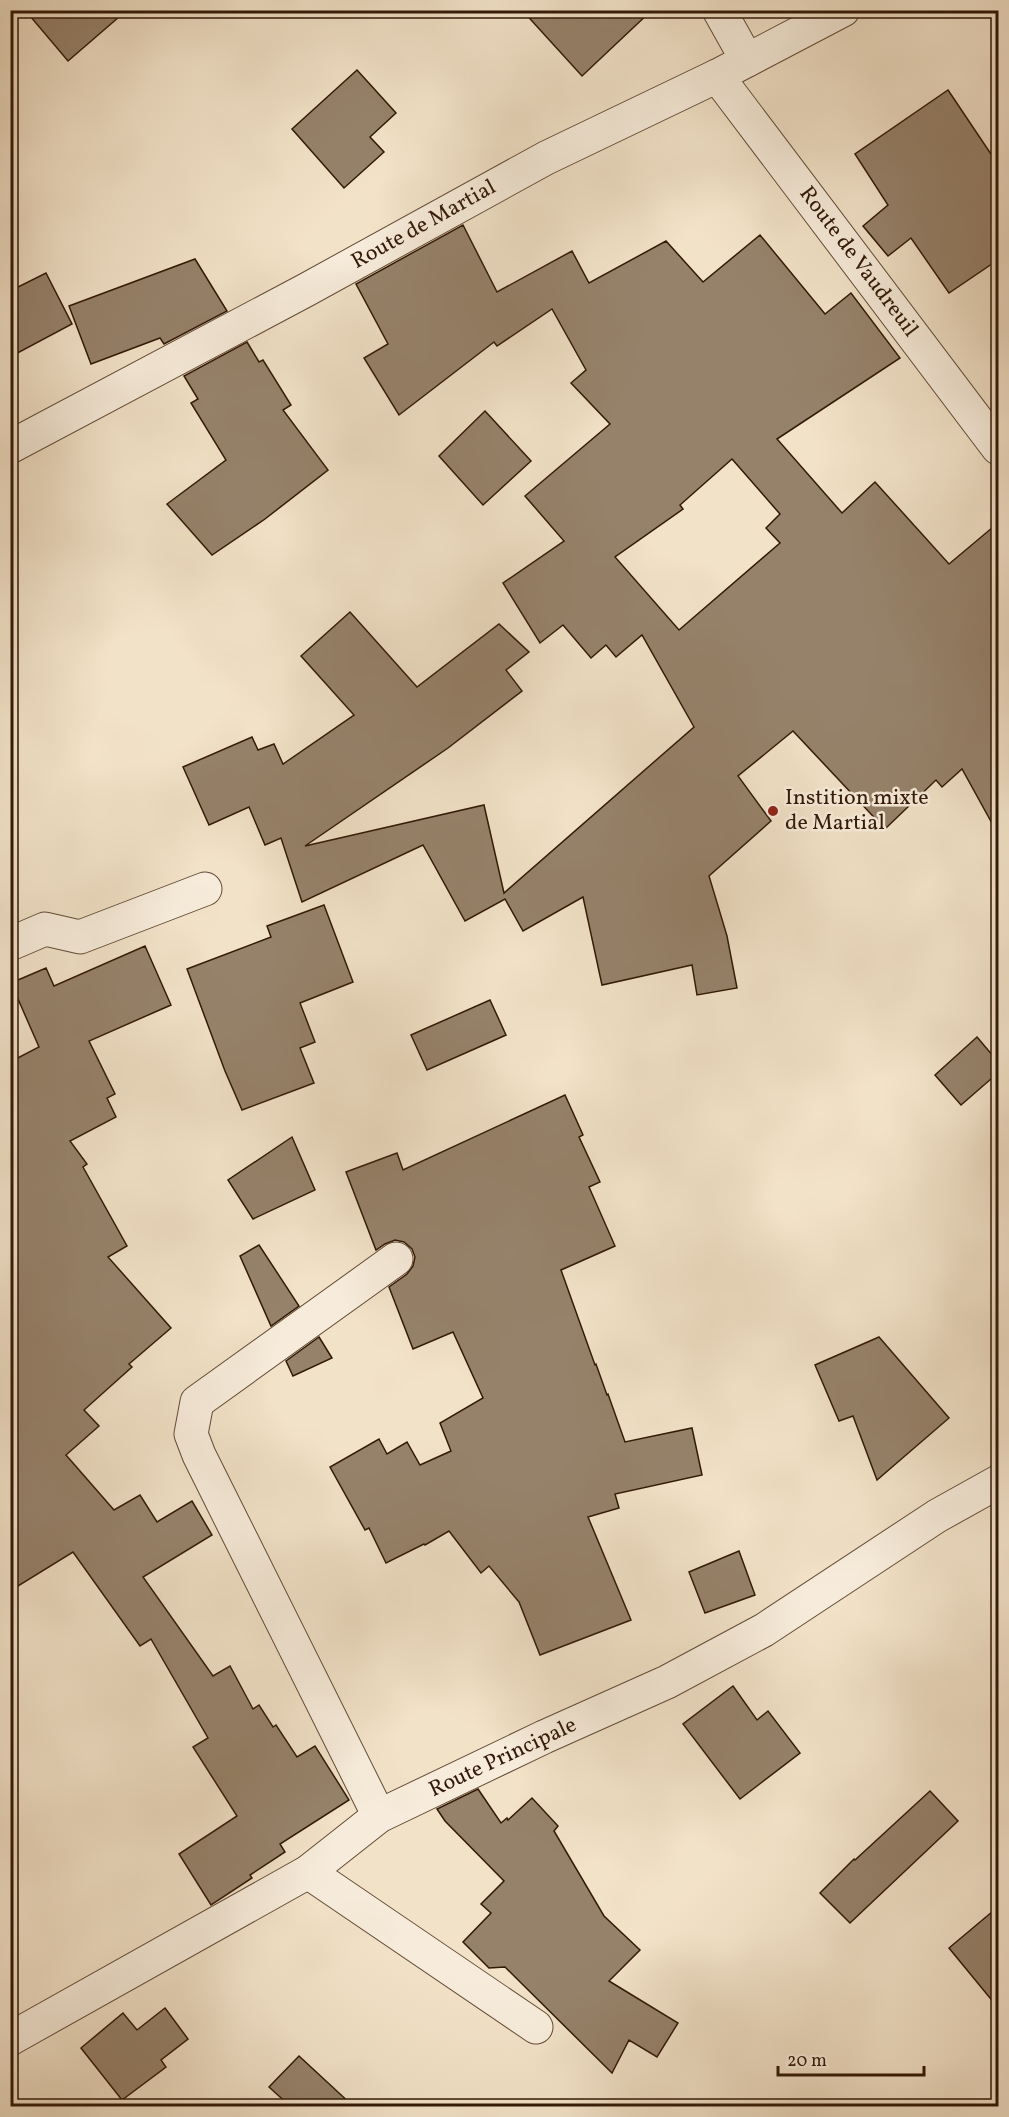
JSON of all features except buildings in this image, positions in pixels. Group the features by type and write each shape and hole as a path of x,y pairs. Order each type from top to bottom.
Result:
{"street":[{"path":"719,10 747,60"},
{"name":"Route de Martial","path":"10,447 296,295 546,158 717,76 843,10"},
{"name":"Route de Vaudreuil","path":"717,76 999,448"},
{"path":"10,944 45,929 80,937 205,889"},
{"path":"379,1816 199,1455 191,1434 196,1402 396,1259"},
{"name":"Route Principale","path":"10,2038 309,1872 379,1816 544,1737 667,1682 745,1641 937,1516 999,1482"},
{"path":"309,1872 536,2027"}],"place":[{"name":"Instition mixte de Martial","path":"773,811"}]}
